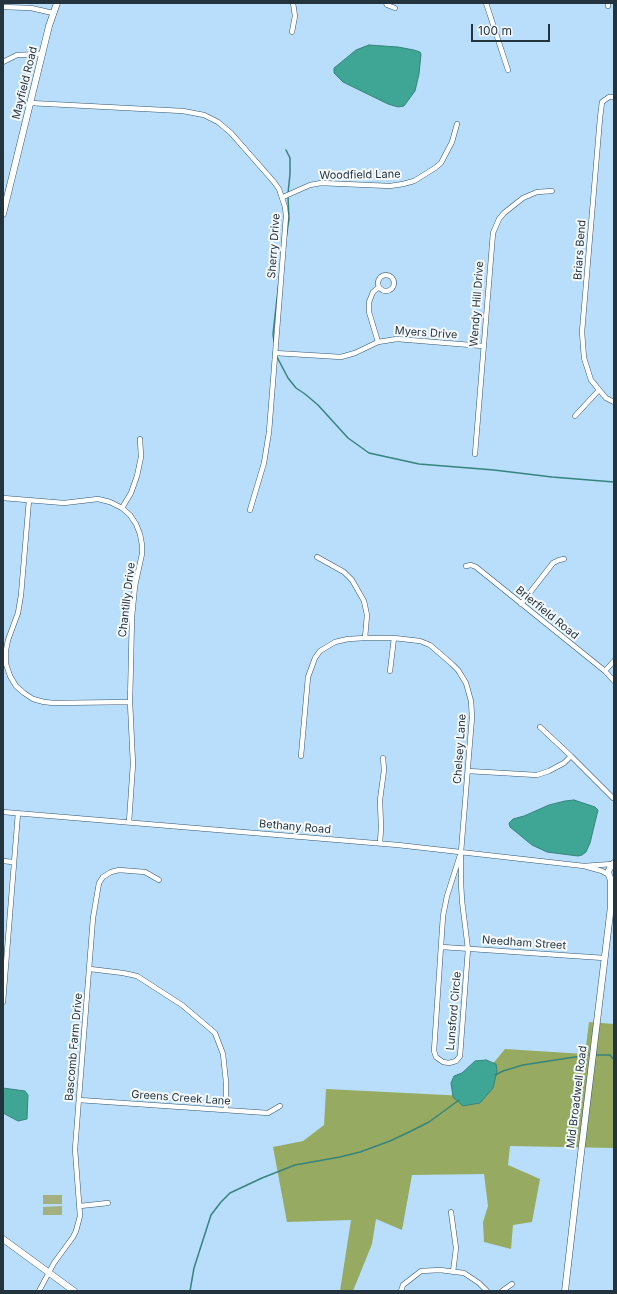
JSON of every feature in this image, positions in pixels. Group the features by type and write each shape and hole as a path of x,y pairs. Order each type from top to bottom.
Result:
{"street":[{"name":"Mayfield Road","path":"3,214 42,54 57,3"},
{"path":"292,32 295,16 293,3"},
{"path":"386,3 395,8"},
{"path":"486,3 508,70"},
{"path":"3,7 30,8 53,13"},
{"path":"3,62 17,55 42,54"},
{"name":"Briars Bend","path":"614,97 609,97 602,102 582,332 584,358 591,380 606,398 614,402"},
{"name":"Sherry Drive","path":"30,103 183,111 204,115 218,122 231,133 274,182 283,197 286,216 268,444 250,510"},
{"name":"Woodfield Lane","path":"283,197 310,185 321,183 390,186 414,181 441,163 452,142 458,124"},
{"name":"Wendy Hill Drive","path":"475,454 491,241 495,226 504,213 523,198 537,192 552,191"},
{"path":"378,342 369,312 373,292 379,287"},
{"name":"Myers Drive","path":"275,353 341,357 355,353 378,342 397,339 483,346"},
{"path":"575,416 599,390"},
{"path":"122,508 131,493 137,476 141,458 140,439"},
{"name":"Chantilly Drive","path":"3,498 64,502 98,499 110,502 122,508 130,515 140,534 142,545 132,617 130,702 133,764 129,822"},
{"path":"29,500 21,595 18,613 6,650 6,664 10,676 16,686 24,693 33,699 44,702 130,702"},
{"path":"317,557 344,572 356,587 364,601 367,615 365,638"},
{"path":"521,604 553,563 564,559"},
{"name":"Brierfield Road","path":"466,566 471,565 476,567 605,671 614,680"},
{"name":"Chelsey Lane","path":"301,756 308,677 315,658 320,651 335,642 348,638 394,638 420,641 430,645 452,664 462,676 469,691 472,709 461,852"},
{"path":"390,671 394,638"},
{"path":"605,671 614,660"},
{"path":"540,727 613,798"},
{"path":"468,770 537,775 549,771 564,763 571,756"},
{"path":"380,843 380,800 384,770 383,758"},
{"name":"Bethany Road","path":"3,812 380,843 584,866 602,871 611,878"},
{"path":"3,1002 5,950 18,813"},
{"name":"Lunsford Circle","path":"461,852 462,900 468,948 460,1056 456,1061 449,1063 443,1062 436,1057 434,1051 444,916 447,896 461,852"},
{"path":"3,861 13,862"},
{"name":"Bethany Road","path":"584,866 613,864"},
{"name":"Mid Broadwell Road","path":"565,1291 611,906 611,878 609,868 613,864"},
{"name":"Bascomb Farm Drive","path":"39,1291 54,1263 76,1231 80,1216 74,1149 95,905 99,883 103,877 111,872 119,870 144,872 159,880"},
{"name":"Mid Broadwell Road","path":"611,906 614,898"},
{"name":"Needham Street","path":"442,947 604,958"},
{"path":"90,969 138,976 182,1005 215,1033 223,1054 226,1082 226,1109"},
{"name":"Greens Creek Lane","path":"79,1100 268,1113 280,1106"},
{"path":"80,1206 108,1204"},
{"path":"452,1212 456,1248 453,1272"},
{"path":"3,1239 74,1291"},
{"path":"400,1291 403,1285 421,1271 440,1270 464,1273 479,1283 487,1291"},
{"path":"502,1291 512,1284"}],"shaded area":[{"path":"369,45 398,47 420,52 419,74 415,91 404,106 398,107 388,104 343,82 334,73 334,68 356,50"},
{"path":"574,800 595,807 598,810 590,843 586,852 582,855 578,856 547,852 532,845 510,827 509,823 513,819 549,805"},
{"path":"589,1022 614,1024 614,1148 510,1146 508,1165 540,1179 532,1222 513,1225 511,1249 484,1242 483,1222 488,1206 484,1174 412,1175 402,1230 376,1219 372,1244 353,1291 340,1291 351,1220 287,1222 273,1147 303,1141 324,1125 326,1089 466,1096 505,1049 585,1054"},
{"path":"486,1060 496,1064 497,1071 493,1088 480,1103 463,1106 453,1097 451,1083 454,1076 462,1073 475,1061"},
{"path":"3,1088 25,1091 28,1095 27,1119 18,1121 3,1113"},
{"path":"43,1195 62,1195 62,1204 43,1204"},
{"path":"62,1206 62,1215 43,1215 43,1207"}],"waterway":[{"path":"286,150 290,158 288,193"},
{"path":"286,239 289,219 288,197"},
{"path":"274,342 273,334 280,272"},
{"path":"277,357 288,378 296,388 318,405 348,438 369,453 419,464 614,482"},
{"path":"495,1075 523,1065 588,1055"},
{"path":"595,1055 610,1055 614,1060"},
{"path":"190,1291 194,1268 211,1215 230,1193 295,1165 360,1152 390,1141 429,1122 459,1100"}]}
